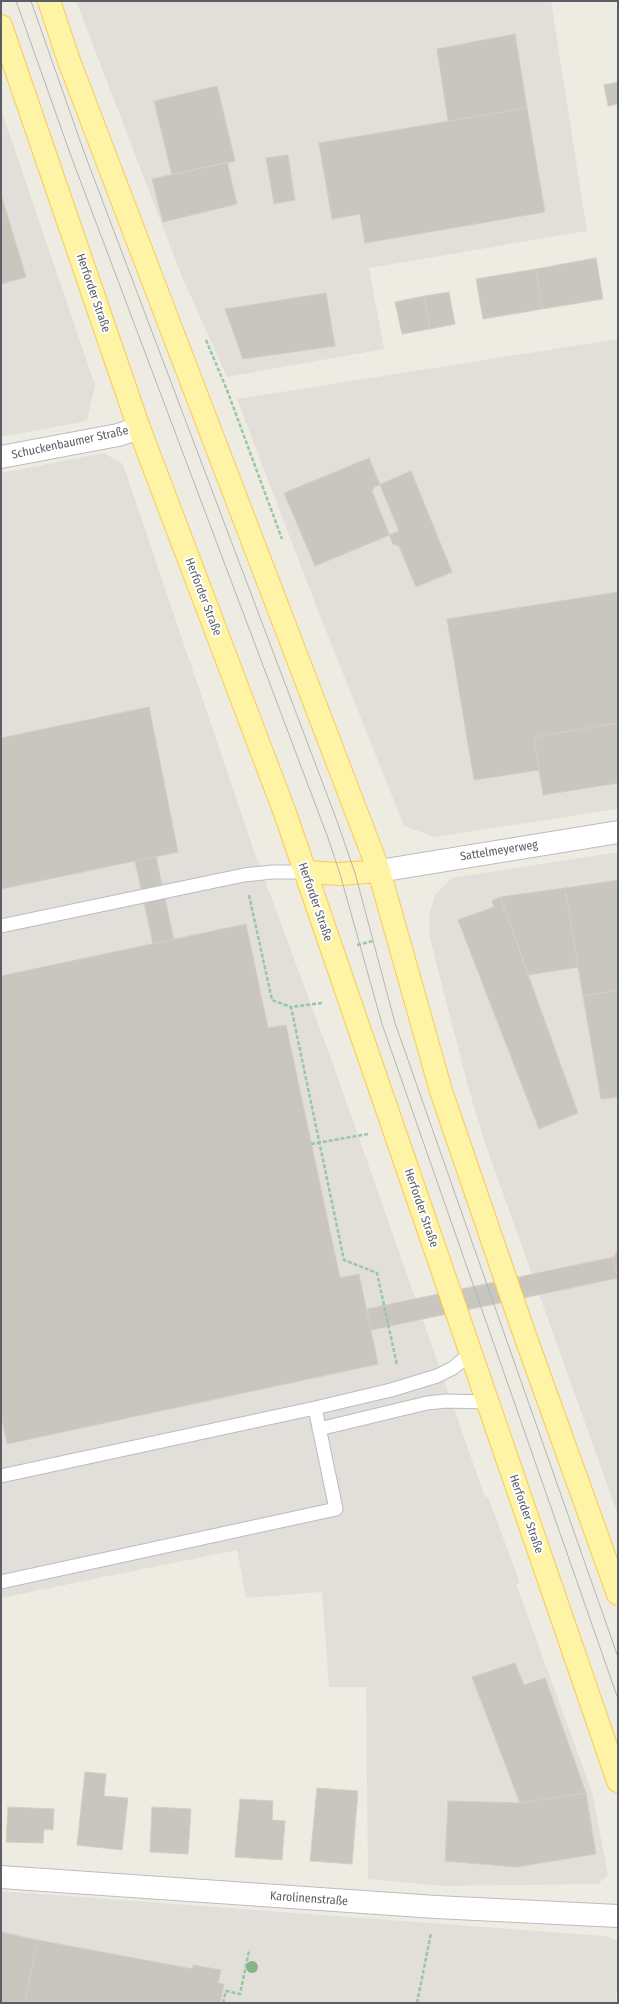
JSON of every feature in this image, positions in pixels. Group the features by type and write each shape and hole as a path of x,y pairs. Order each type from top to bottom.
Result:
{"main road":[{"path":"49,1 69,61 379,870 441,1090 523,1330 618,1594"},
{"name":"Herforder Straße","path":"1,26 139,428 285,813 618,1781"},
{"path":"305,872 340,874 379,870"}],"street":[{"name":"Schuckenbaumer Straße","path":"1,457 118,435 139,428"},
{"name":"Sattelmeyerweg","path":"379,870 618,832"},
{"name":"Karolinenstraße","path":"1,1877 436,1907 618,1916"}],"lane":[{"path":"1,926 244,875 272,872 305,872"},
{"path":"1,1476 315,1408 422,1382 453,1368 471,1353"},
{"path":"319,1428 427,1403 446,1401 487,1402"},
{"path":"1,1582 336,1509 315,1408"}],"path":[{"path":"244,875 272,1000 292,1007 322,1003"},
{"path":"332,952 398,934"},
{"path":"292,1007 344,1260 377,1273 397,1366 390,1368"},
{"path":"311,1144 370,1133"},
{"path":"417,2003 436,1907"},
{"path":"223,2003 226,1991 240,1994 249,1950"}],"shaded area":[{"path":"76,1 551,1 587,231 369,268 384,349 227,377 182,277"},
{"path":"1,109 95,385 87,421 1,437"},
{"path":"618,339 618,809 434,837 404,826 320,616 237,399"},
{"path":"104,453 123,464 254,851 332,1061 485,1497 488,1497 520,1583 516,1584 592,1792 608,1875 598,1884 444,1886 368,1879 366,1687 329,1687 322,1592 246,1598 237,1550 1,1598 1,473"},
{"path":"618,852 618,1515 486,1146 468,1087 430,938 429,916 435,895 452,878"},
{"path":"1,1891 604,1936 618,1940 618,1984 615,2003 1,2003"}],"building":[{"path":"515,34 527,108 448,121 437,49"},
{"path":"618,82 618,104 608,106 604,85"},
{"path":"217,86 235,161 172,175 154,101"},
{"path":"527,108 545,212 365,243 360,214 332,219 319,143"},
{"path":"288,155 295,200 274,204 266,158"},
{"path":"227,162 237,204 163,222 152,179"},
{"path":"1,194 26,277 1,284"},
{"path":"596,258 603,299 542,309 536,269"},
{"path":"536,269 542,309 483,319 476,279"},
{"path":"449,292 455,324 430,329 424,296"},
{"path":"326,293 335,346 243,359 225,309"},
{"path":"424,296 430,329 402,334 395,302"},
{"path":"369,458 399,531 315,566 284,493"},
{"path":"411,471 452,572 416,587 399,546 393,544 372,491 374,487"},
{"path":"618,592 618,723 534,737 539,770 474,780 447,619"},
{"path":"149,707 178,852 1,889 1,738"},
{"path":"618,723 618,783 543,795 534,737"},
{"path":"156,857 174,940 153,944 135,861"},
{"path":"618,880 618,990 583,996 565,888"},
{"path":"565,888 578,967 529,975 500,897"},
{"path":"500,897 578,1113 539,1129 458,920 494,907 492,901"},
{"path":"246,924 268,1028 286,1025 340,1278 359,1274 378,1364 7,1444 1,1415 1,976"},
{"path":"618,990 618,1097 601,1099 583,996"},
{"path":"618,1249 618,1277 614,1264 614,1257"},
{"path":"614,1257 614,1264 618,1278 371,1330 367,1309"},
{"path":"515,1663 524,1685 545,1678 586,1793 520,1803 472,1677"},
{"path":"85,1772 106,1774 104,1796 128,1798 122,1850 77,1845"},
{"path":"317,1788 358,1791 352,1864 310,1861"},
{"path":"586,1793 596,1854 516,1867 445,1861 448,1801 520,1803"},
{"path":"240,1799 273,1801 272,1820 285,1821 282,1860 235,1857"},
{"path":"8,1807 54,1809 53,1830 44,1829 43,1843 6,1842"},
{"path":"152,1807 191,1809 188,1854 150,1852"},
{"path":"1,1932 37,1940 25,2003 1,2003"},
{"path":"37,1940 193,1969 193,1965 221,1970 218,1983 224,1984 220,2003 25,2003"}],"tram line":[{"path":"16,1 71,156 328,838 340,874 382,1024 618,1699"},
{"path":"31,1 84,152 337,821 355,873 395,1023 618,1657"}]}
